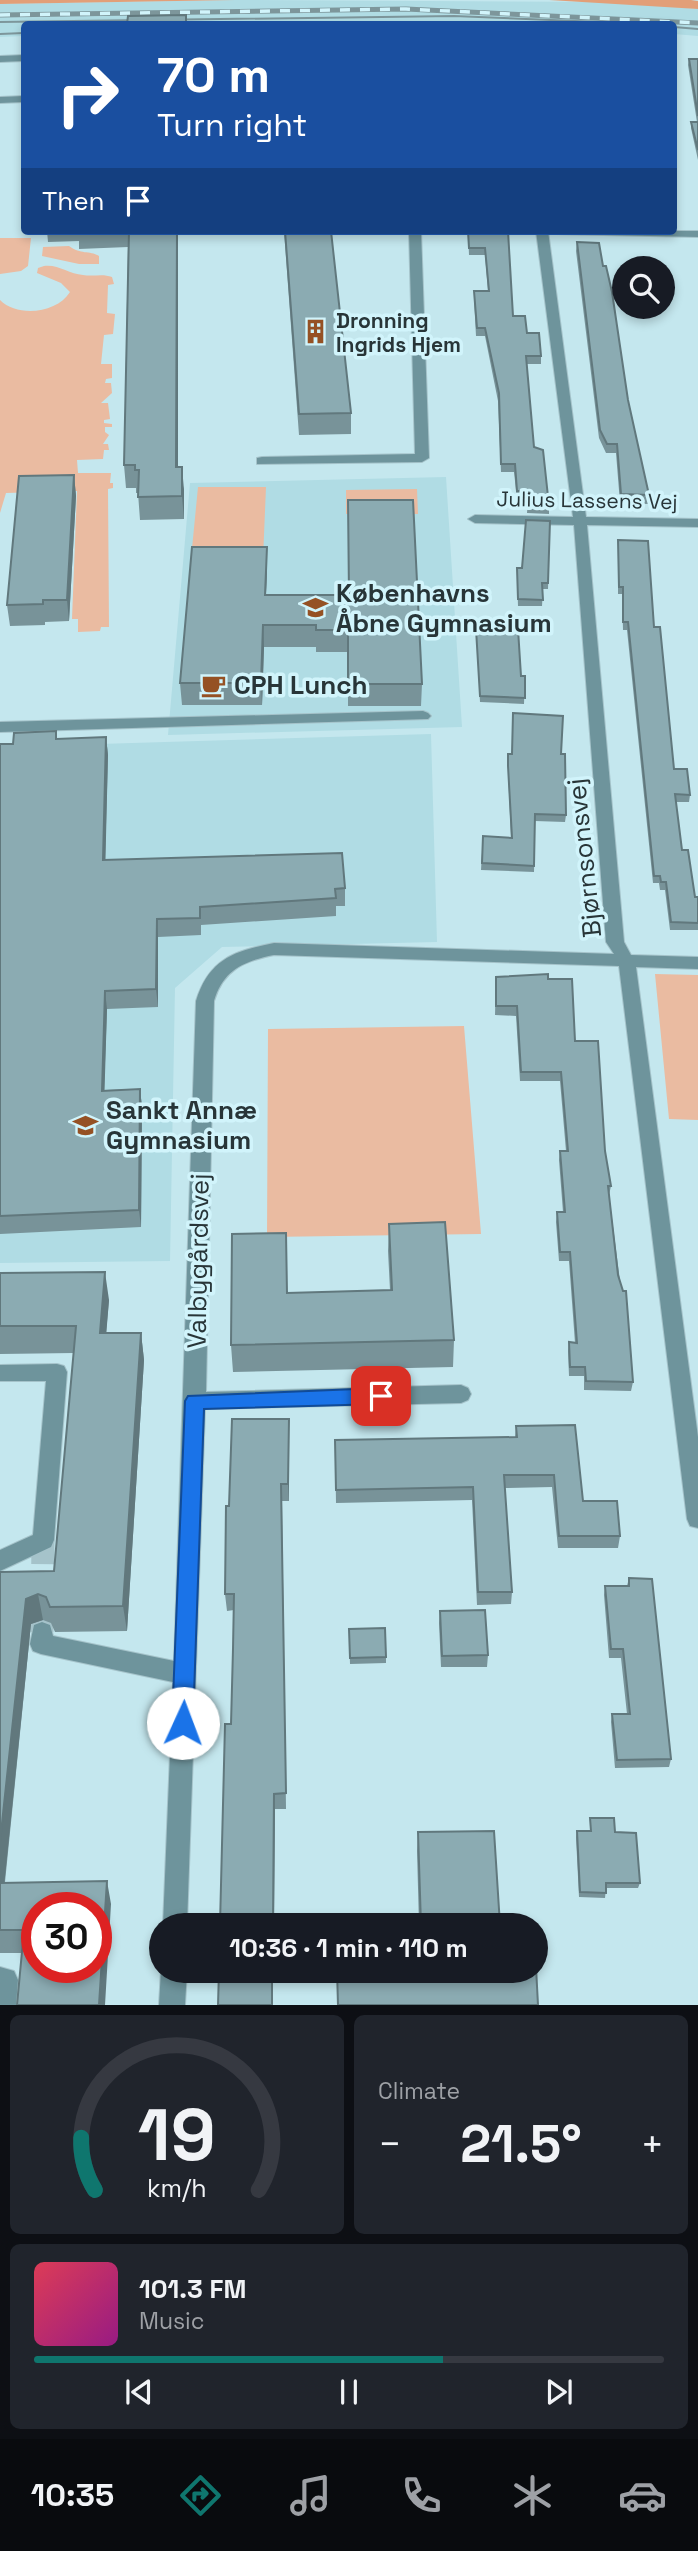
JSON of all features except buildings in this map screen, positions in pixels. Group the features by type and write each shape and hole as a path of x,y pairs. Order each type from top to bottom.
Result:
{"street":[{"path":"0,59 21,58"},
{"path":"0,100 21,99"},
{"path":"677,234 698,234"},
{"path":"262,461 422,458 415,235"},
{"name":"Bjørnsonsvej","path":"543,235 580,520 615,942 626,962 698,1519"},
{"name":"Julius Lassens Vej","path":"475,519 698,523"},
{"path":"0,727 423,716"},
{"name":"Valbygårdsvej","path":"175,1913 195,1401 205,1001 209,984 224,966 247,954 274,949 698,963"},
{"path":"0,1373 57,1373 43,1540 0,1561"},
{"path":"195,1401 461,1394"},
{"path":"42,1632 41,1644 185,1674"},
{"path":"0,1980 5,1980 4,2005"},
{"path":"172,2005 173,1983"}],"shaded area":[{"path":"0,0 235,0 0,4"},
{"path":"235,0 616,2 698,9 698,36 677,34 677,21 21,21 21,36 0,37 0,4"},
{"path":"549,0 691,0 698,1 698,9"},
{"path":"0,238 31,238 28,266 21,271 0,274"},
{"path":"69,246 77,251 99,256 99,264 79,264 42,256 43,247"},
{"path":"54,266 78,274 112,277 114,284 108,285 107,313 115,314 113,334 104,335 101,364 112,364 112,378 106,379 105,383 111,383 112,393 101,403 108,403 110,419 104,420 104,423 112,424 112,427 105,427 105,432 109,435 103,444 108,444 109,450 104,450 103,459 77,460 78,473 111,473 110,483 113,483 113,488 108,489 109,627 101,627 100,631 78,632 78,619 72,619 77,491 6,493 0,513 0,300 17,309 37,311 56,305 64,299 70,292 61,283 37,273 38,268"},
{"name":"Københavns Åbne Gymnasium","path":"446,477 462,727 168,735 190,483"},
{"path":"198,487 266,487 263,559 191,559"},
{"path":"417,489 418,514 346,514 346,490"},
{"name":"Sankt Annæ Gymnasium","path":"431,734 437,942 222,947 175,988 170,1261 0,1263 0,747"},
{"path":"655,974 698,975 698,1120 669,1119"},
{"path":"464,1026 481,1234 267,1237 268,1029"}],"tunnel":[{"path":"42,1632 43,1540"}],"tram line":[{"path":"76,21 454,16 575,21"},
{"path":"0,22 21,22"},
{"path":"677,27 698,29"},
{"path":"0,34 21,33"}],"railway":[{"path":"0,15 406,9 656,21"},
{"path":"677,22 698,23"}],"place":[{"name":"Dronning Ingrids Hjem","path":"316,332"},
{"name":"Københavns Åbne Gymnasium","path":"316,608"},
{"name":"CPH Lunch","path":"214,685"},
{"name":"Sankt Annæ Gymnasium","path":"86,1125"}],"route":[{"path":"183,1723 195,1401 381,1396"}]}
